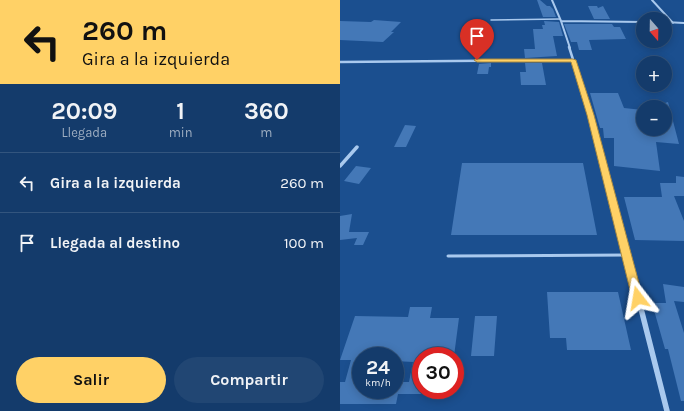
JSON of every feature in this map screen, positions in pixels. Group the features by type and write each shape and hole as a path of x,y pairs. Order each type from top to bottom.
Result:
{"street":[{"path":"552,0 591,115 667,411"},
{"path":"652,0 673,23 684,23"},
{"path":"560,20 636,22"},
{"path":"340,62 573,60"},
{"path":"340,166 357,147"}],"lane":[{"path":"491,20 560,20"},
{"path":"448,256 627,255"}],"building":[{"path":"537,0 540,0 547,6 550,6 556,17 543,17"},
{"path":"588,6 597,6 598,8 603,6 610,19 594,19"},
{"path":"374,20 401,22 391,32 394,32 383,42 340,40 340,21 371,22"},
{"path":"544,21 559,22 563,36 553,36 557,56 525,58 524,49 535,49 533,29 543,29 542,25 545,25"},
{"path":"564,24 612,24 614,27 620,27 626,39 589,40 592,50 579,50 577,42 571,42"},
{"path":"491,63 488,74 477,74 479,64"},
{"path":"525,63 542,63 546,85 521,85 520,72 526,72"},
{"path":"590,93 618,93 624,108 636,109 636,136 672,136 672,117 679,144 656,142 660,171 614,166 614,138 604,138 603,128 600,128"},
{"path":"405,125 416,126 406,147 394,147"},
{"path":"462,163 583,163 597,235 451,235"},
{"path":"356,166 371,168 359,184 344,181"},
{"path":"676,176 684,177 684,196 674,196 684,221 684,241 635,240 624,197 662,197 660,183 676,183"},
{"path":"352,214 349,232 369,232 363,245 354,245 357,238 340,240 340,216"},
{"path":"663,284 684,287 684,302 674,301 684,333 684,401 681,401 668,349 665,349 652,303 666,303"},
{"path":"547,292 618,292 631,350 567,350 566,338 550,338"},
{"path":"410,307 432,307 430,318 459,318 455,347 412,347 412,362 404,362 404,347 352,347 352,399 397,399 396,404 340,404 340,382 345,382 351,360 340,360 355,316 408,317"},
{"path":"475,316 497,316 494,356 471,356"},
{"path":"412,367 412,394 404,394 404,382 409,382"}],"route":[{"path":"477,60 573,60 591,115 638,298"}]}
